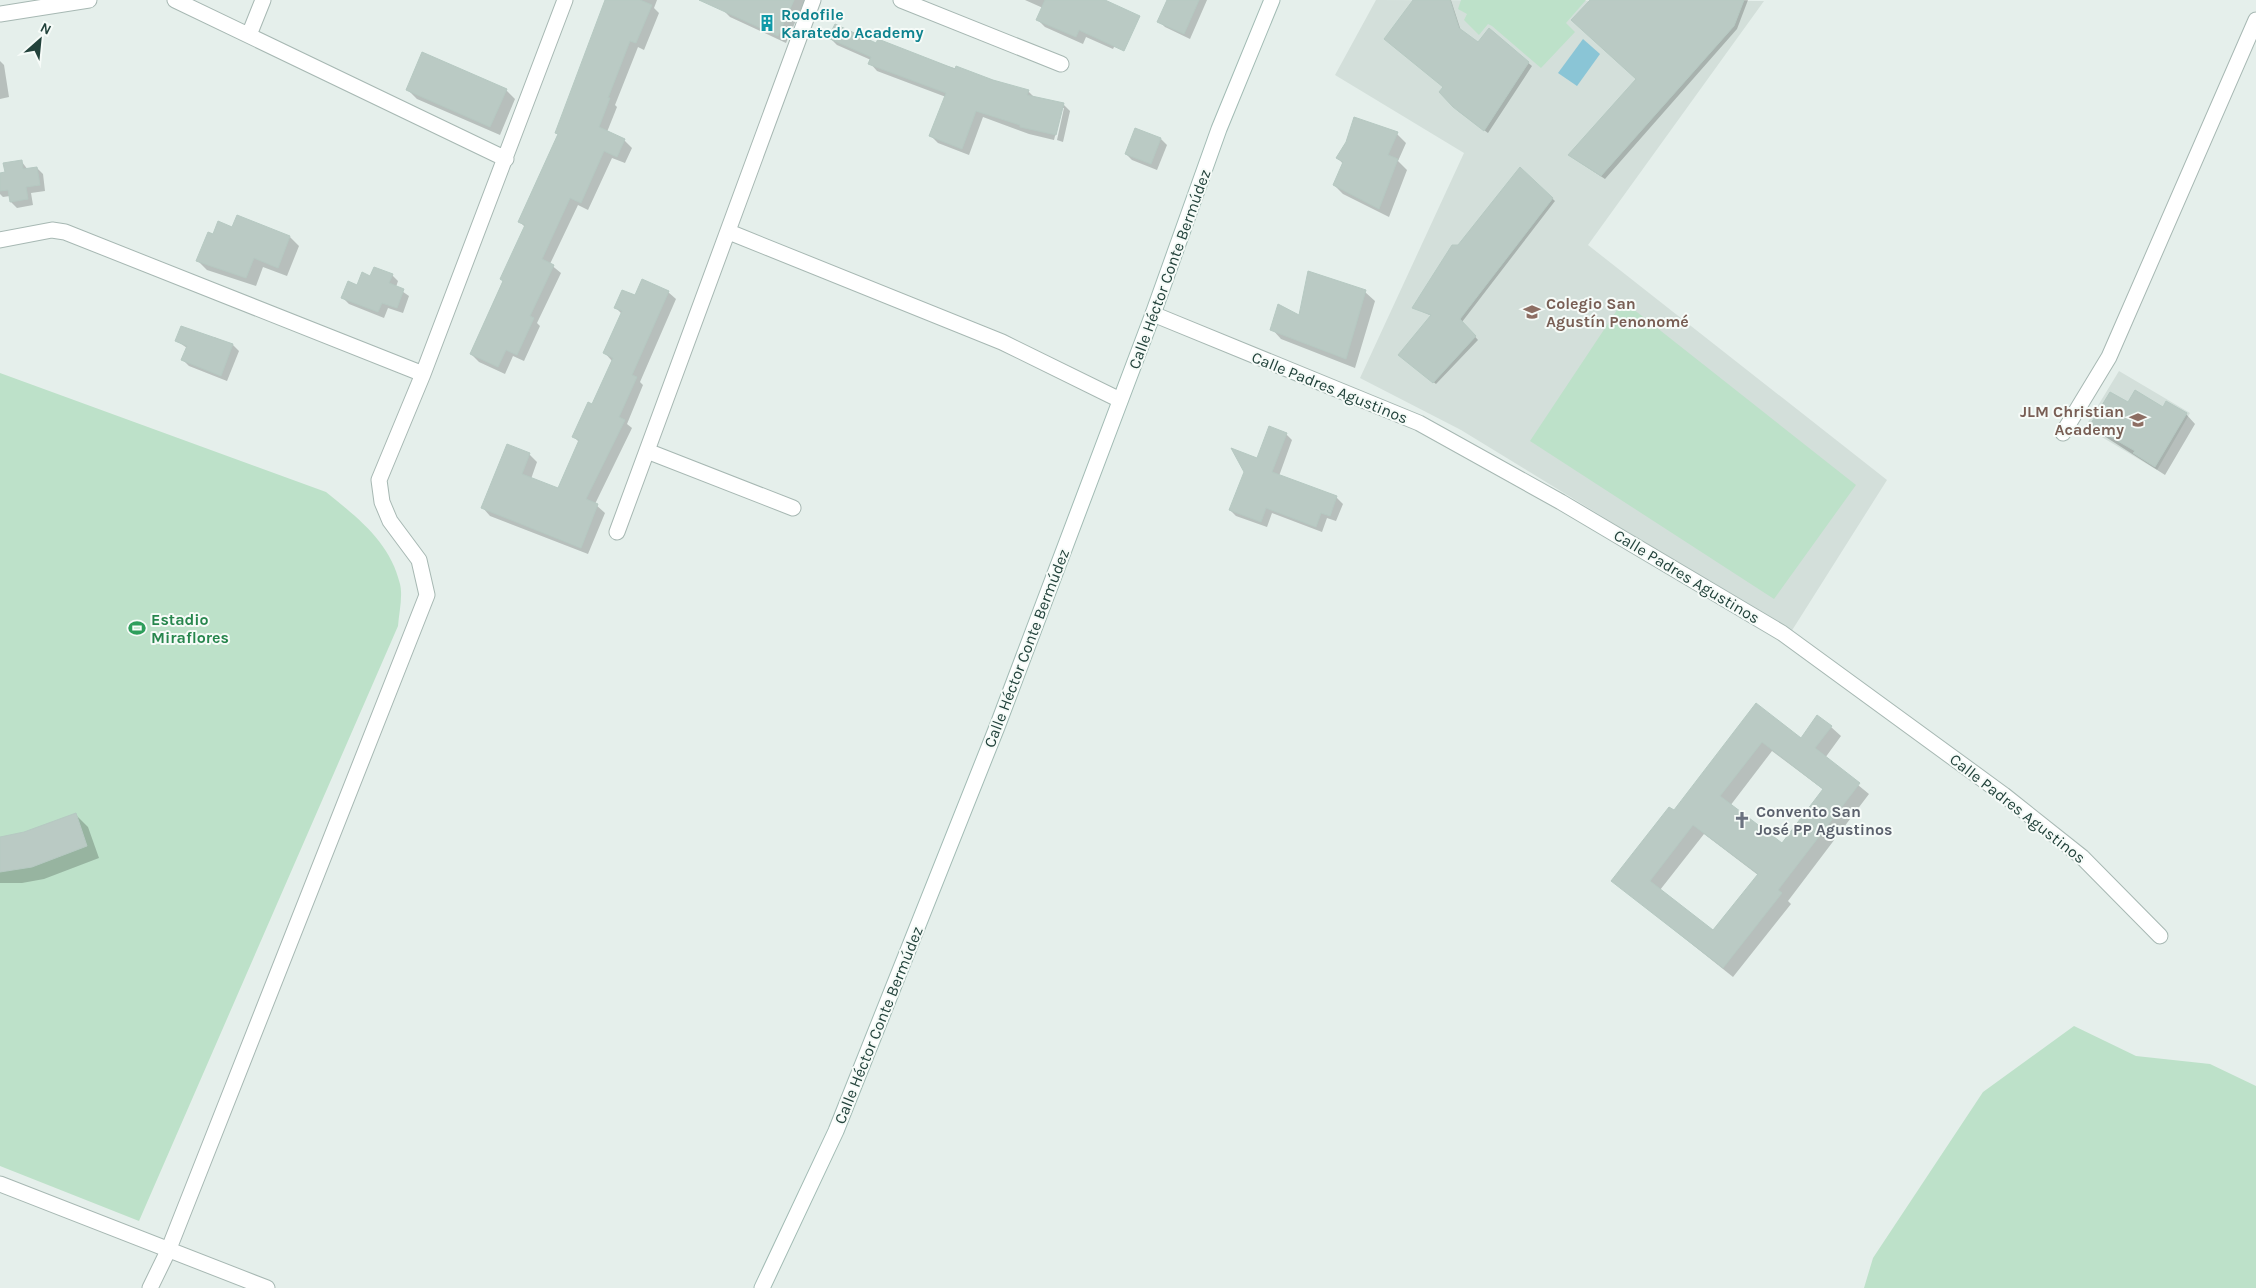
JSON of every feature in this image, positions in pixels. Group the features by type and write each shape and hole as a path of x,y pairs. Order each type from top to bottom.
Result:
{"street":[{"path":"0,14 89,0"},
{"path":"175,0 506,159"},
{"path":"249,35 263,0"},
{"path":"150,1288 168,1250 427,595 419,560 390,521 382,502 379,480 423,374 565,0"},
{"path":"617,532 813,0"},
{"path":"901,0 1061,64"},
{"name":"Calle Héctor Conte Bermúdez","path":"762,1288 836,1131 997,727 1153,314 1219,129 1272,0"},
{"path":"2064,433 2109,358 2256,20"},
{"path":"0,240 52,230 65,232 423,374"},
{"path":"729,232 1002,342 1120,400"},
{"name":"Calle Padres Agustinos","path":"1153,314 1419,423 1561,502 1782,633 2004,795 2082,857 2160,936"},
{"path":"647,451 793,508"},
{"path":"0,1184 267,1288"}],"shaded area":[{"name":"Colegio San Agustín Penonomé","path":"1376,0 1764,1 1588,245 1887,480 1791,632 1461,430 1360,378 1464,153 1335,75"},
{"name":"JLM Christian Academy","path":"2119,371 2190,413 2157,470 2085,427"}],"green space":[{"path":"1461,0 1586,0 1566,23 1575,32 1541,68 1492,26 1488,24 1479,35 1464,20 1467,14 1458,9"},
{"path":"1623,301 1856,485 1774,599 1530,441"},
{"path":"0,373 326,492 361,521 381,543 395,569 401,589 398,626 139,1221 0,1166"},
{"path":"2074,1026 2136,1056 2210,1064 2256,1086 2256,1288 1864,1288 1873,1258 1983,1092"}],"water":[{"path":"1583,39 1600,54 1577,86 1558,73"}],"building":[{"path":"605,0 640,0 652,5 636,43 630,41 599,127 625,139 617,157 604,151 581,203 570,198 542,259 554,265 530,316 534,318 517,355 506,350 498,367 470,354 503,281 500,279 525,225 518,222 558,134 555,133"},
{"name":"Rodofile Karatedo Academy","path":"699,0 794,0 778,36"},
{"path":"1045,0 1105,0 1140,16 1124,51 1079,30 1076,37 1036,20"},
{"path":"1167,0 1199,0 1184,34 1157,22"},
{"path":"1413,0 1450,0 1459,28 1478,42 1489,28 1529,62 1484,131 1453,107 1439,92 1443,87 1384,39"},
{"path":"1590,0 1744,0 1734,26 1601,176 1568,155 1636,79 1571,20"},
{"path":"835,24 876,43 878,39 955,69 956,66 993,80 1029,90 1027,95 1064,103 1056,135 1020,127 1020,125 976,111 962,149 929,136 946,93 868,64 871,57 828,38"},
{"path":"422,52 507,89 490,127 406,90"},
{"path":"1354,117 1398,132 1388,155 1398,159 1379,209 1333,185 1343,162 1336,158 1346,142"},
{"path":"1135,128 1161,138 1151,164 1125,154"},
{"path":"22,160 23,169 37,167 40,185 26,187 28,199 10,202 8,190 0,191 0,173 5,172 3,163"},
{"path":"1520,167 1553,198 1460,319 1476,336 1433,383 1398,355 1431,315 1412,308 1452,245 1458,245"},
{"path":"237,215 290,236 278,268 254,258 246,278 196,261 208,232 213,234 218,221 232,227"},
{"path":"374,267 393,274 389,283 404,289 397,308 382,303 378,312 341,298 348,281 357,285 362,272 370,276"},
{"path":"1308,271 1366,290 1346,359 1270,330 1278,304 1299,315"},
{"path":"642,279 669,291 632,375 637,377 619,417 625,420 586,499 598,504 581,548 481,508 507,444 530,453 522,474 558,488 579,440 572,437 588,402 592,404 613,358 603,353 622,311 614,308 622,290 635,295"},
{"path":"181,326 233,344 221,376 181,360 187,346 175,341"},
{"name":"JLM Christian Academy","path":"2135,390 2163,407 2166,401 2187,413 2155,467 2133,453 2135,451 2090,425 2110,392 2128,402"},
{"path":"1269,426 1287,433 1272,472 1337,496 1330,516 1321,513 1316,527 1266,508 1261,522 1229,510 1244,472 1231,448 1257,458"},
{"path":"1756,703 1801,738 1817,715 1832,726 1815,748 1860,783 1778,890 1782,893 1723,968 1611,881 1669,807 1674,810","holes":["1762,742 1823,789 1782,843 1720,796","1693,825 1758,874 1713,930 1650,881"]},
{"path":"76,813 87,846 32,867 0,872 0,837 24,832"}],"place":[{"name":"Rodofile Karatedo Academy","path":"767,23"},
{"name":"Colegio San Agustín Penonomé","path":"1532,312"},
{"name":"JLM Christian Academy","path":"2138,420"},
{"name":"Estadio Miraflores","path":"137,628"},
{"name":"Convento San José PP Agustinos","path":"1742,820"}]}
